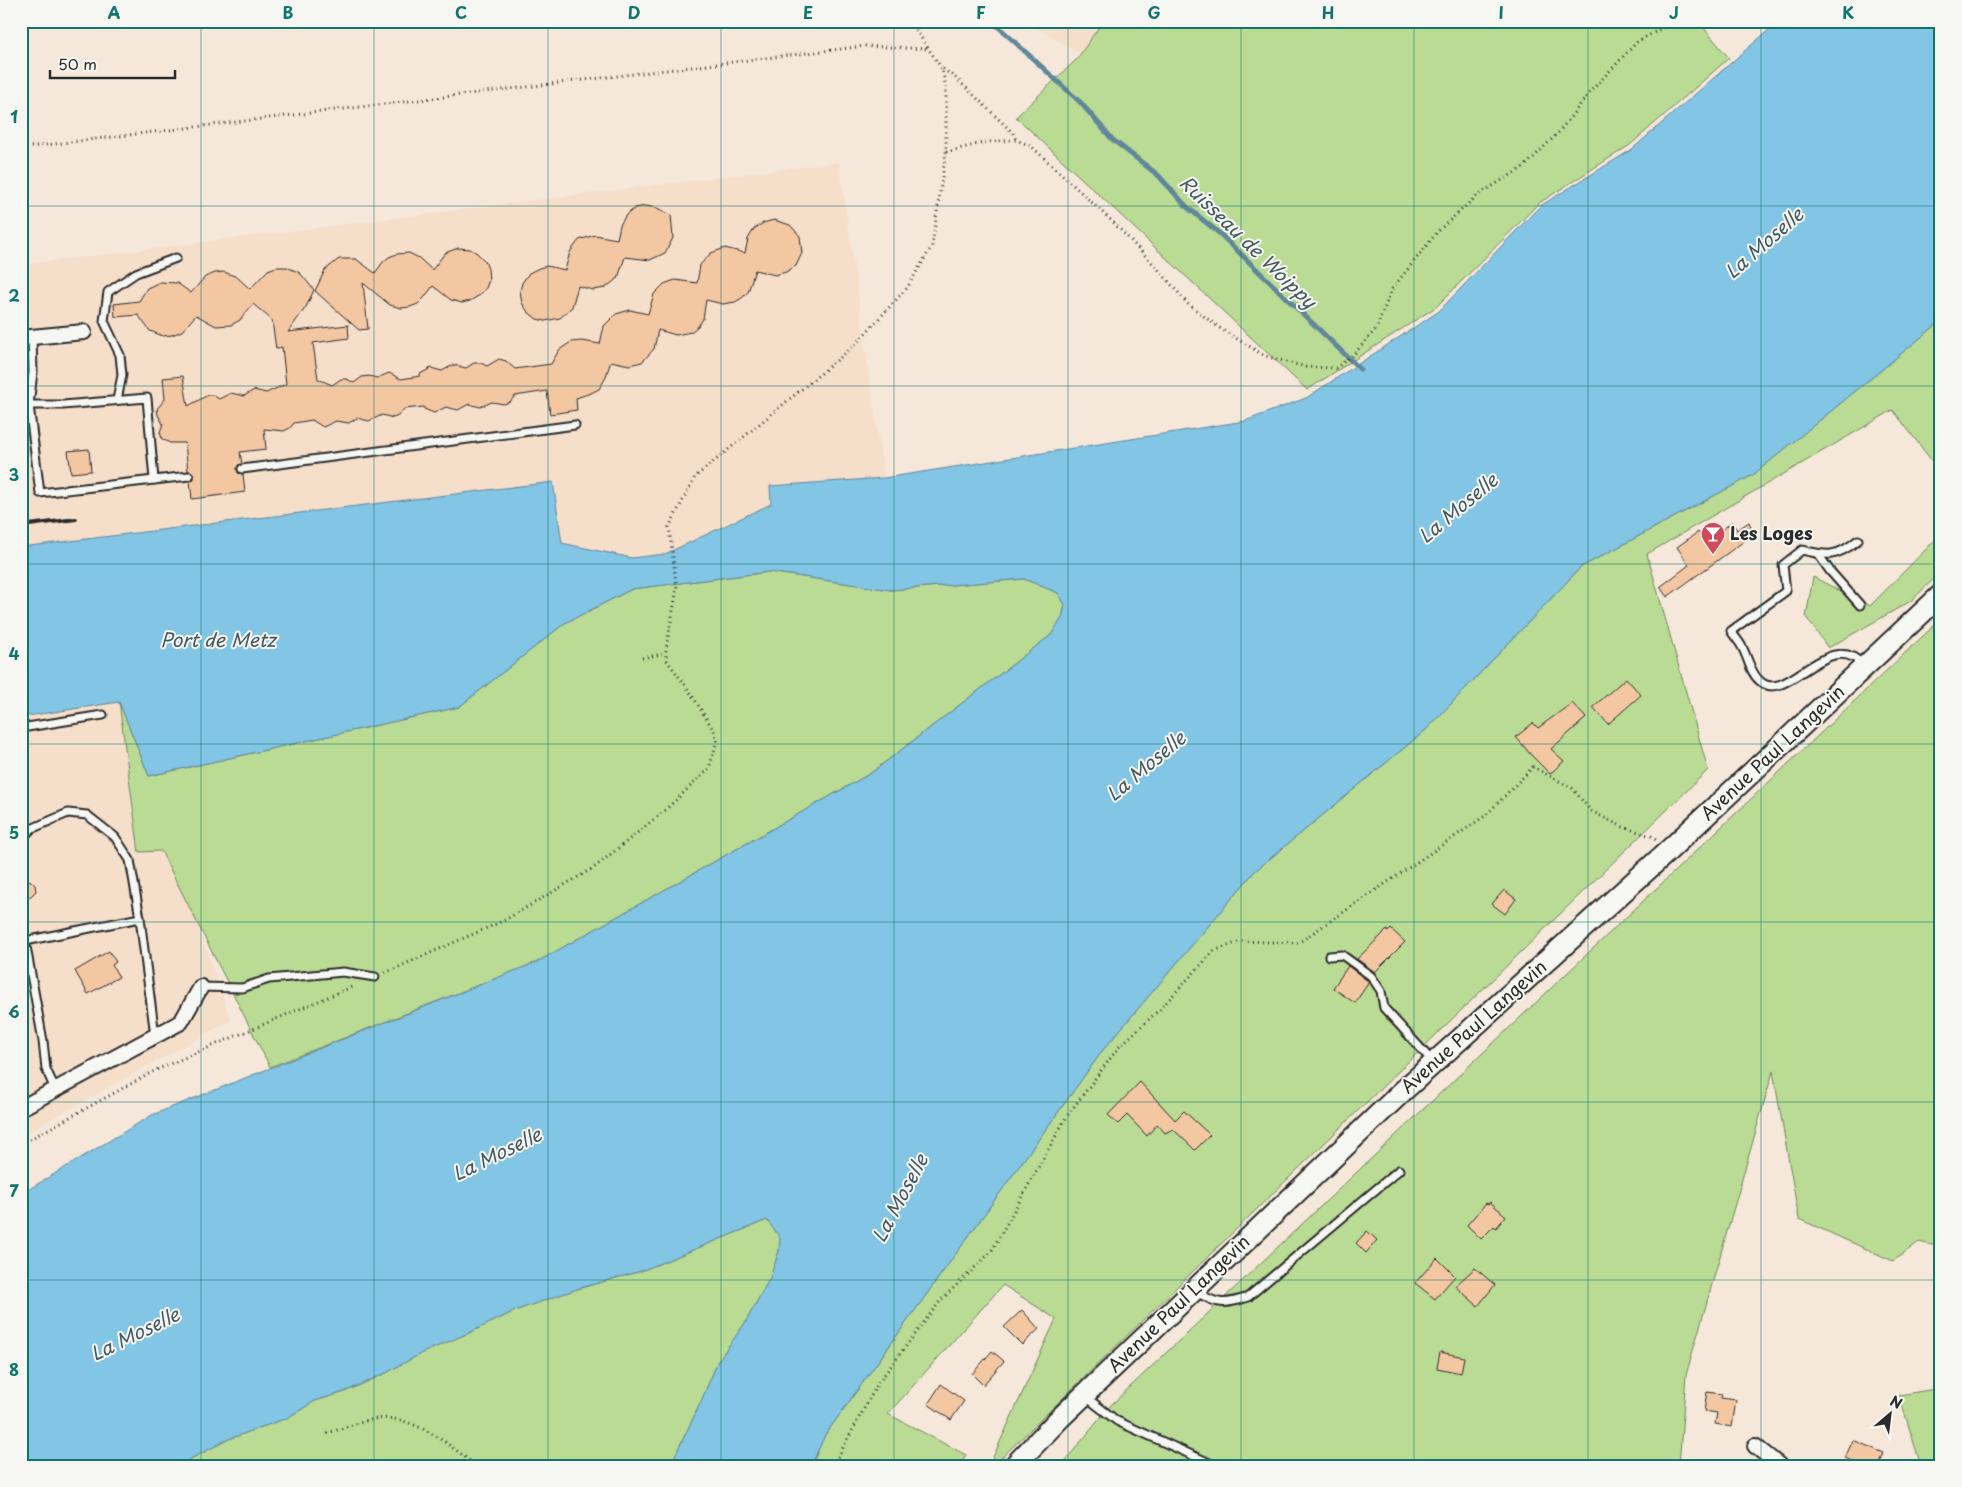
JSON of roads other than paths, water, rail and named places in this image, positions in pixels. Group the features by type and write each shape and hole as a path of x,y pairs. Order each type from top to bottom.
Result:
{"main road":[{"name":"Avenue Paul Langevin","path":"1014,1466 1084,1395 1434,1063 1668,851 1941,595"}],"street":[{"path":"26,338 84,332"},
{"path":"21,1108 181,1022 201,988"},
{"path":"1755,1446 1780,1466"}],"lane":[{"path":"117,400 122,375 120,355 104,321 108,292 136,273 176,258"},
{"path":"26,338 33,372 29,405 40,493 189,476"},
{"path":"29,405 63,405 147,398 154,480"},
{"path":"242,469 575,425"},
{"path":"1858,540 1848,548 1833,555 1802,550 1783,565 1786,591 1731,630 1742,646 1755,676 1761,683 1767,685 1788,681 1826,658 1838,653 1857,658 1864,667"},
{"path":"1818,554 1830,572 1860,605"},
{"path":"21,728 103,715"},
{"path":"21,840 31,828 68,813 87,815 115,837 130,860 140,918 155,1036"},
{"path":"25,941 140,918"},
{"path":"21,919 43,1041 46,1070 55,1089"},
{"path":"1330,956 1342,955 1371,976 1381,991 1384,1008 1434,1063"},
{"path":"201,988 242,988 269,980 344,972 375,977"},
{"path":"1194,1290 1211,1301 1232,1303 1248,1297 1399,1170"},
{"path":"1084,1395 1117,1421 1216,1466"}],"water":[{"path":"1779,21 1941,21 1941,321 1753,475 1581,567 1427,729 1255,871 1103,1050 825,1435 811,1466 670,1466 700,1404 718,1361 745,1323 770,1278 779,1251 780,1238 767,1220 641,1271 577,1289 517,1310 422,1353 386,1373 344,1392 315,1401 287,1418 229,1439 177,1466 21,1466 21,1194 152,1115 537,962 871,773 1051,635 1062,618 1065,605 1058,593 1024,579 891,590 769,572 632,589 565,623 459,707 149,776 119,702 21,717 21,547 553,482 562,543 632,558 665,554 771,504 770,486 884,478 1245,421 1306,398 1438,312 1540,206 1631,150"}],"waterway":[{"name":"Ruisseau de Woippy","path":"992,21 1080,102 1113,140 1158,175 1187,207 1219,233 1360,369"}],"railway":[{"path":"21,526 76,519"}],"place":[{"name":"Les Loges","path":"1713,555"}],"water label":[{"name":"La Moselle","path":"1764,243"},
{"name":"La Moselle","path":"1458,508"},
{"name":"Port de Metz","path":"218,640"},
{"name":"La Moselle","path":"1146,766"},
{"name":"La Moselle","path":"497,1154"},
{"name":"La Moselle","path":"900,1198"},
{"name":"La Moselle","path":"135,1334"}]}
